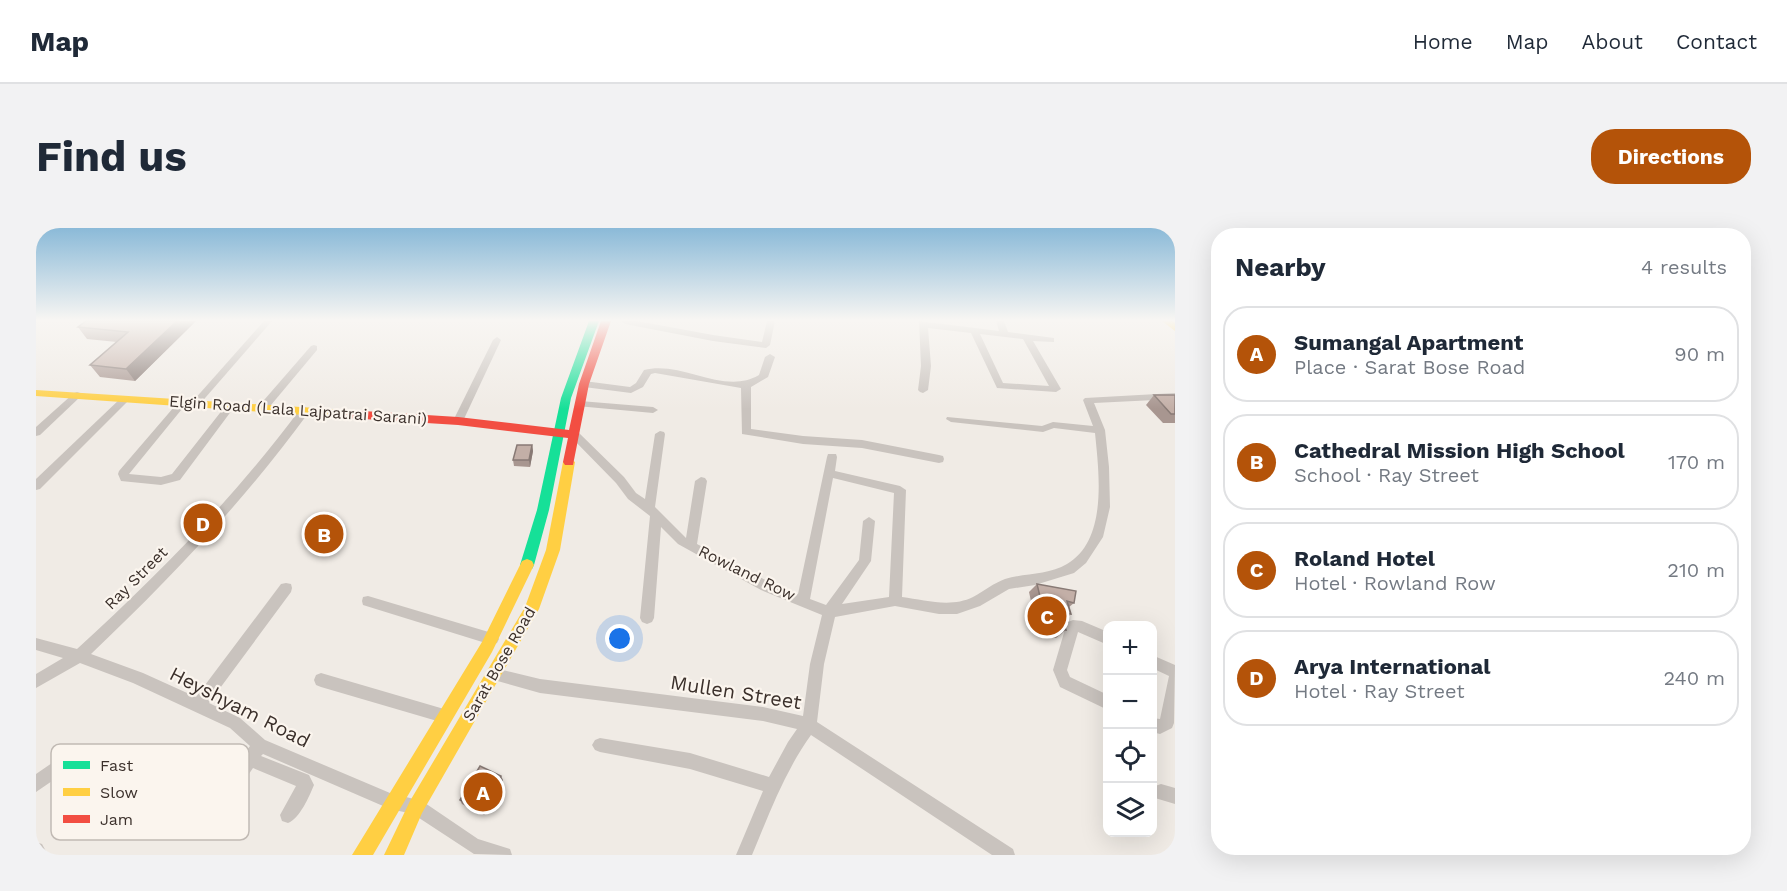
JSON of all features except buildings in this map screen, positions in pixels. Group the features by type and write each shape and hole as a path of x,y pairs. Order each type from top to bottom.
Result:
{"main road":[{"path":"362,855 390,801 492,639 523,574 566,433 567,395 583,350"},
{"name":"Sarat Bose Road","path":"394,855 416,807 532,609 552,550 566,433 580,404 596,350"},
{"name":"Elgin Road (Lala Lajpatrai Sarani)","path":"36,393 190,402 262,410 458,421 566,433"}],"street":[{"path":"230,406 176,477 161,482 124,478 123,474 127,469 240,350"},
{"path":"262,410 312,350"},
{"path":"458,421 492,350"},
{"path":"923,390 926,366 925,350"},
{"path":"983,350 1000,386 1056,389 1034,350"},
{"path":"585,384 631,390 640,385 647,372 662,369 705,381 746,385 763,377 770,357"},
{"path":"746,385 746,432 862,444 939,459"},
{"path":"36,433 77,394"},
{"path":"830,612 895,601 939,608 957,608 975,602 1006,584 1035,580 1070,569 1082,560 1096,537 1104,507 1104,467 1100,430 1088,400 1175,396"},
{"path":"36,486 125,399"},
{"path":"580,404 653,410"},
{"name":"Ray Street","path":"36,681 79,656 135,604 225,510 269,459 305,411"},
{"path":"951,419 1043,429 1053,425 1100,430"},
{"name":"Rowland Row","path":"566,433 620,480 632,496 653,512 682,541 765,586 830,612"},
{"path":"647,618 660,434"},
{"path":"802,601 822,516 832,457"},
{"path":"828,473 900,490 895,601"},
{"path":"691,545 701,481"},
{"path":"744,855 773,786 793,747 809,725 817,664 830,612 865,561 869,521"},
{"path":"198,706 286,588"},
{"path":"368,601 492,639"},
{"path":"1103,637 1082,627 1072,626 1060,670 1065,682 1103,701"},
{"name":"Heyshyam Road","path":"36,644 79,656 138,678 235,723 260,745 308,774 390,801 416,807"},
{"path":"1157,663 1175,672"},
{"name":"Mullen Street","path":"494,674 540,686 763,714 809,725 1007,855"},
{"path":"1157,726 1161,727 1167,723 1175,678"},
{"path":"321,680 444,716"},
{"path":"260,745 249,759 308,774 306,785 288,815"},
{"path":"600,745 690,761 773,786"},
{"path":"36,784 51,772"},
{"path":"416,807 473,851 504,855"},
{"path":"36,850 40,855"}],"traffic: fast":[{"path":"527,565 543,510 566,398 583,350"}],"traffic: slow":[{"path":"36,393 347,414"},
{"path":"394,855 416,807 532,609 553,550 569,462"},
{"path":"362,855 487,647 527,565"}],"traffic: jam":[{"path":"569,462 584,384 596,350"},
{"path":"347,414 458,421 570,434"}],"place":[{"name":"Arya International","path":"203,523"},
{"name":"Cathedral Mission High School","path":"324,534"},
{"name":"Roland Hotel","path":"1047,616"},
{"name":"Sumangal Apartment","path":"483,792"}]}
